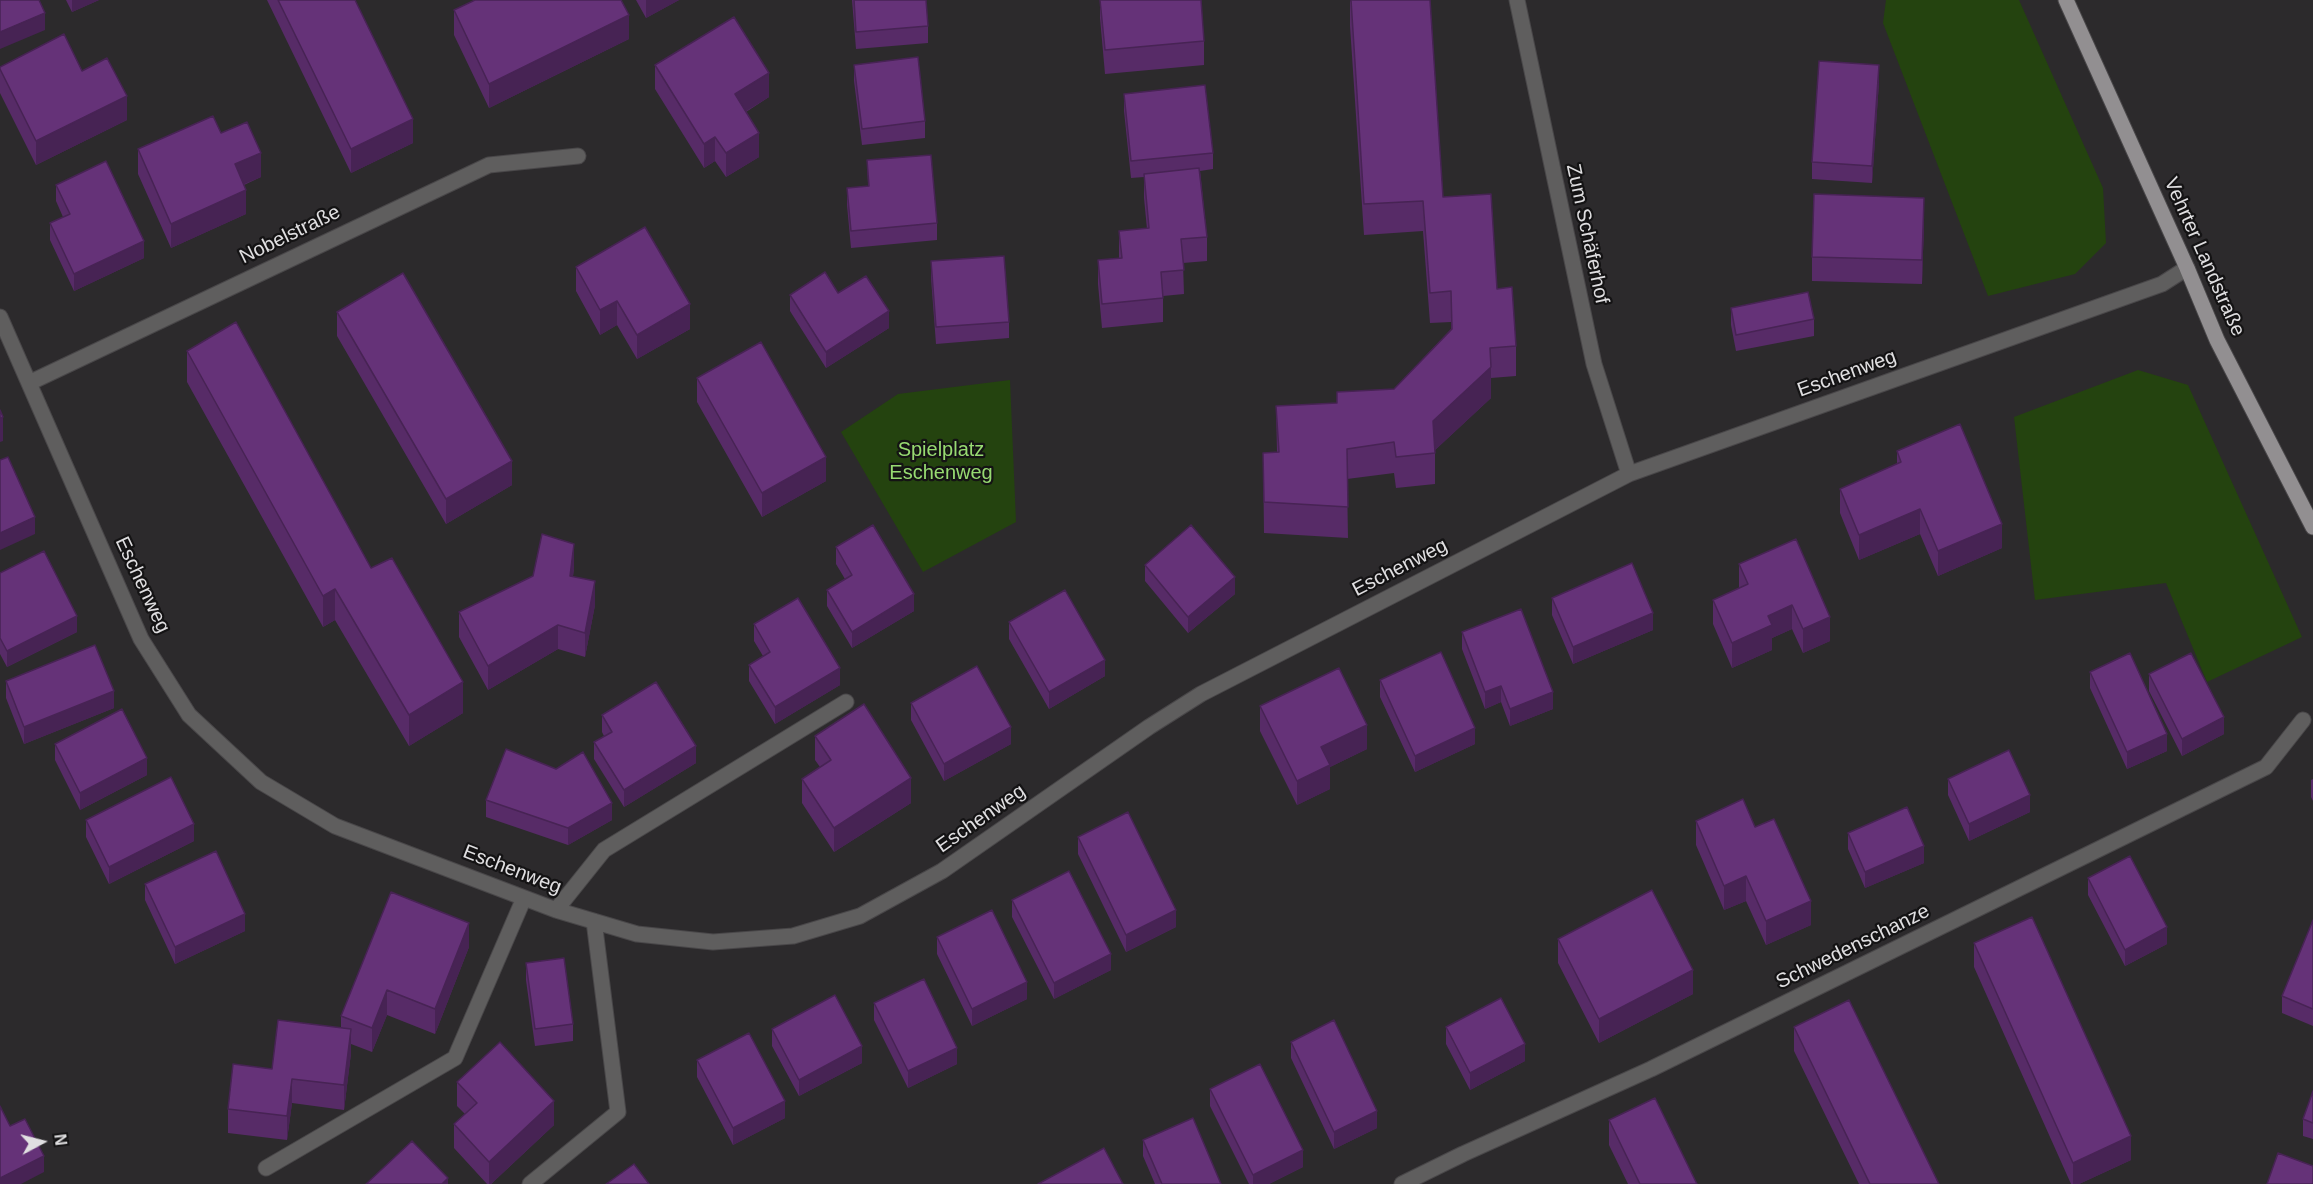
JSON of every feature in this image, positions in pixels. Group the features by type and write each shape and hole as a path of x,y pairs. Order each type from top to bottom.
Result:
{"main road":[{"name":"Vehrter Landstraße","path":"2066,0 2217,339 2313,527"}],"street":[{"name":"Zum Schäferhof","path":"1517,0 1593,364 1629,474"},
{"name":"Nobelstraße","path":"28,383 489,165 578,156"},
{"name":"Eschenweg","path":"0,317 141,639 189,715 261,782 334,826 556,910 637,934 713,942 793,936 860,916 942,871 1149,727 1201,694 1629,474 2162,284 2187,268"},
{"path":"556,910 604,850 846,702"},
{"name":"Schwedenschanze","path":"1402,1184 1673,1059 2266,767 2302,720"},
{"path":"266,1168 455,1058 524,898"},
{"path":"530,1184 618,1112 594,921"}],"green space":[{"path":"1886,0 2019,0 2103,188 2106,243 2075,274 1988,296 1883,23"},
{"path":"2138,370 2188,385 2302,637 2207,682 2166,583 2035,600 2014,417"},
{"name":"Spielplatz Eschenweg","path":"1010,380 1016,522 923,572 841,432 898,394"}],"building":[{"path":"0,0 39,0 45,13 0,32"},
{"path":"278,0 355,0 413,119 351,149"},
{"path":"475,0 621,0 629,15 489,84 454,10"},
{"path":"854,0 926,0 928,26 856,32"},
{"path":"1100,0 1201,0 1204,41 1105,50"},
{"path":"1351,0 1430,0 1443,197 1491,194 1497,289 1512,287 1516,346 1490,348 1491,367 1433,421 1435,453 1396,457 1394,442 1347,449 1348,507 1264,502 1263,453 1279,452 1276,406 1337,403 1337,392 1394,389 1452,329 1451,291 1430,293 1423,201 1364,204"},
{"path":"734,17 769,73 735,94 759,133 726,153 715,137 704,144 655,65"},
{"path":"64,34 82,71 107,58 127,96 36,141 0,67"},
{"path":"918,57 925,121 862,129 854,65"},
{"path":"1819,61 1879,65 1872,166 1812,162"},
{"path":"1205,85 1213,153 1131,161 1124,94"},
{"path":"213,116 221,133 247,122 261,153 235,164 246,190 171,224 138,149"},
{"path":"931,155 937,223 851,231 847,188 869,186 867,160"},
{"path":"106,161 144,241 74,274 50,223 70,214 56,185"},
{"path":"1199,168 1207,237 1181,239 1184,270 1161,272 1163,298 1102,304 1098,260 1122,258 1119,231 1149,228 1144,174"},
{"path":"1814,194 1924,198 1922,260 1812,257"},
{"path":"645,227 690,304 637,335 617,301 600,310 576,267"},
{"path":"1004,256 1009,322 936,327 931,261"},
{"path":"825,272 838,293 866,276 889,311 826,352 790,295"},
{"path":"403,273 512,461 446,499 337,312"},
{"path":"1808,292 1814,319 1736,335 1731,308"},
{"path":"236,322 371,568 392,558 463,682 409,715 335,589 323,596 187,351"},
{"path":"761,342 826,457 762,493 697,378"},
{"path":"1960,424 2002,524 1938,551 1920,509 1859,535 1840,489 1901,462 1897,451"},
{"path":"8,457 35,517 0,533 0,460"},
{"path":"873,525 914,594 852,632 827,590 852,575 836,547"},
{"path":"1191,525 1235,577 1188,617 1145,565"},
{"path":"542,534 574,544 570,576 595,581 585,633 558,625 488,666 459,612 533,576"},
{"path":"1796,539 1830,617 1803,629 1792,605 1768,616 1772,625 1732,643 1713,600 1748,584 1739,564"},
{"path":"44,551 77,616 7,651 0,638 0,573"},
{"path":"1632,563 1653,613 1573,647 1552,598"},
{"path":"1065,590 1105,660 1049,692 1009,622"},
{"path":"798,598 840,668 775,707 749,665 770,652 754,624"},
{"path":"1521,609 1553,692 1510,709 1501,686 1485,692 1462,632"},
{"path":"95,645 114,691 24,727 6,681"},
{"path":"1441,652 1475,728 1415,756 1380,680"},
{"path":"2130,653 2167,734 2127,752 2090,672"},
{"path":"2191,653 2224,717 2182,739 2149,674"},
{"path":"977,666 1011,727 944,764 911,703"},
{"path":"1339,668 1367,725 1321,747 1330,765 1297,781 1260,706"},
{"path":"656,682 696,746 624,790 594,742 612,732 602,715"},
{"path":"864,704 911,778 834,828 802,779 831,760 815,736"},
{"path":"122,709 147,758 80,793 55,744"},
{"path":"506,749 556,769 583,752 612,803 568,828 486,800"},
{"path":"2009,750 2030,795 1969,824 1948,779"},
{"path":"171,777 194,824 109,867 86,820"},
{"path":"1743,799 1755,827 1774,819 1811,901 1766,921 1746,876 1724,886 1696,821"},
{"path":"1907,807 1924,846 1865,872 1848,833"},
{"path":"1128,812 1176,910 1126,935 1078,837"},
{"path":"216,851 245,914 175,947 145,884"},
{"path":"2130,856 2167,927 2125,950 2088,878"},
{"path":"1069,871 1111,954 1054,983 1012,900"},
{"path":"1652,890 1693,970 1599,1019 1558,939"},
{"path":"391,892 469,923 435,1009 387,990 372,1028 341,1016"},
{"path":"992,910 1027,982 972,1009 937,937"},
{"path":"2032,917 2131,1136 2073,1163 1974,943"},
{"path":"2313,920 2313,1009 2282,996"},
{"path":"564,958 573,1024 535,1029 526,963"},
{"path":"924,979 957,1048 908,1071 874,1003"},
{"path":"835,995 862,1046 799,1080 772,1029"},
{"path":"1501,998 1525,1044 1470,1073 1446,1027"},
{"path":"1849,1000 1939,1184 1870,1184 1794,1027"},
{"path":"278,1020 351,1029 344,1085 292,1079 287,1116 228,1109 233,1064 272,1069"},
{"path":"1334,1020 1377,1111 1334,1132 1291,1042"},
{"path":"749,1033 785,1101 733,1128 697,1060"},
{"path":"500,1042 554,1101 489,1162 454,1124 477,1103 457,1082"},
{"path":"1260,1064 1303,1150 1253,1175 1210,1089"},
{"path":"2313,1091 2313,1123 2303,1119"},
{"path":"1655,1098 1697,1184 1640,1184 1609,1120"},
{"path":"0,1106 10,1126 25,1119 44,1156 0,1178"},
{"path":"1193,1118 1221,1184 1162,1184 1143,1140"},
{"path":"412,1141 448,1178 442,1184 366,1184"},
{"path":"1104,1148 1123,1184 1038,1184"},
{"path":"2278,1153 2313,1166 2313,1184 2267,1184"},
{"path":"634,1164 649,1184 606,1184"}]}
